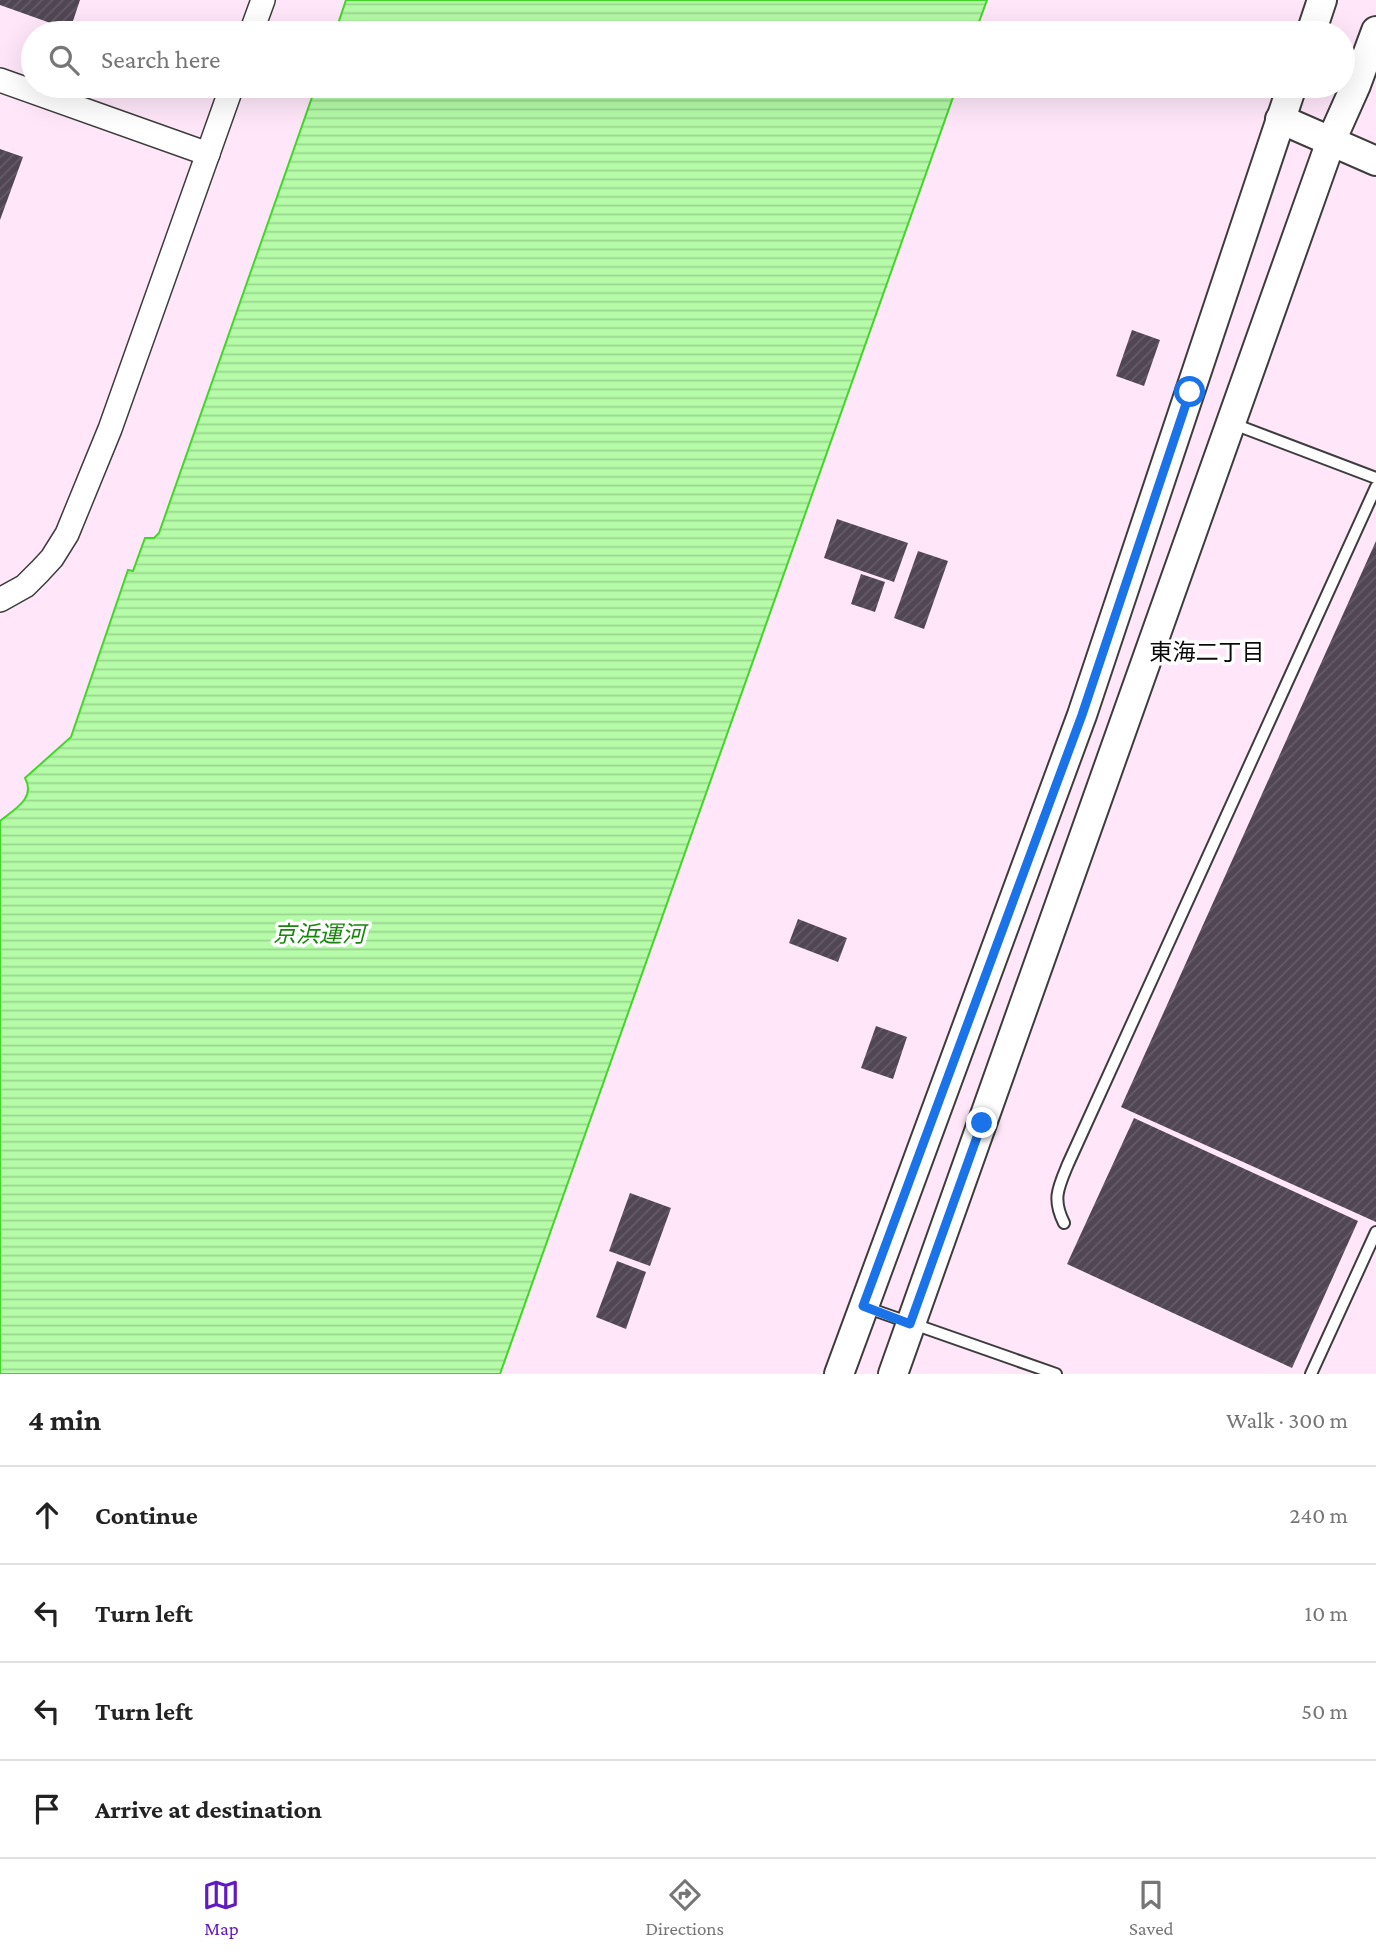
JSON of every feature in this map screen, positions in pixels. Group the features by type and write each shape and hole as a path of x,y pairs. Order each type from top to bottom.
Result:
{"street":[{"path":"255,21 263,0"},
{"path":"1315,21 1322,0"},
{"path":"1355,87 1376,31"},
{"path":"0,80 21,87"},
{"path":"51,98 208,154"},
{"path":"0,600 25,586 52,558 67,534 110,429 228,98"},
{"path":"839,1374 1082,715 1288,98"},
{"path":"894,1374 1230,422 1331,141 1350,98"},
{"path":"1280,119 1376,161"}],"lane":[{"path":"1230,422 1376,478"},
{"path":"1064,1223 1057,1209 1058,1189 1068,1164 1376,487"},
{"path":"1311,1374 1376,1232"},
{"path":"863,1306 1055,1374"}],"water":[{"path":"346,0 987,0 979,21 339,21"},
{"name":"京浜運河","path":"312,98 953,98 500,1374 0,1374 0,821 26,797 28,785 25,778 71,737 128,570 133,571 145,538 154,538 159,533"}],"building":[{"path":"0,0 80,0 73,21 45,21 0,5"},
{"path":"0,149 23,157 0,220"},
{"path":"1132,330 1160,340 1144,386 1116,376"},
{"path":"837,519 908,543 894,582 824,558"},
{"path":"1376,541 1376,1222 1121,1107"},
{"path":"918,551 948,561 924,629 894,618"},
{"path":"861,574 885,582 875,612 851,604"},
{"path":"798,919 847,938 838,962 789,943"},
{"path":"876,1026 907,1037 893,1079 861,1068"},
{"path":"1134,1118 1358,1221 1292,1368 1067,1264"},
{"path":"630,1193 671,1208 650,1266 609,1251"},
{"path":"617,1261 646,1272 626,1329 596,1317"}],"district":[{"name":"東海二丁目","path":"1207,652"}],"route":[{"path":"982,1123 910,1324 863,1306 1082,715 1190,392"}]}
